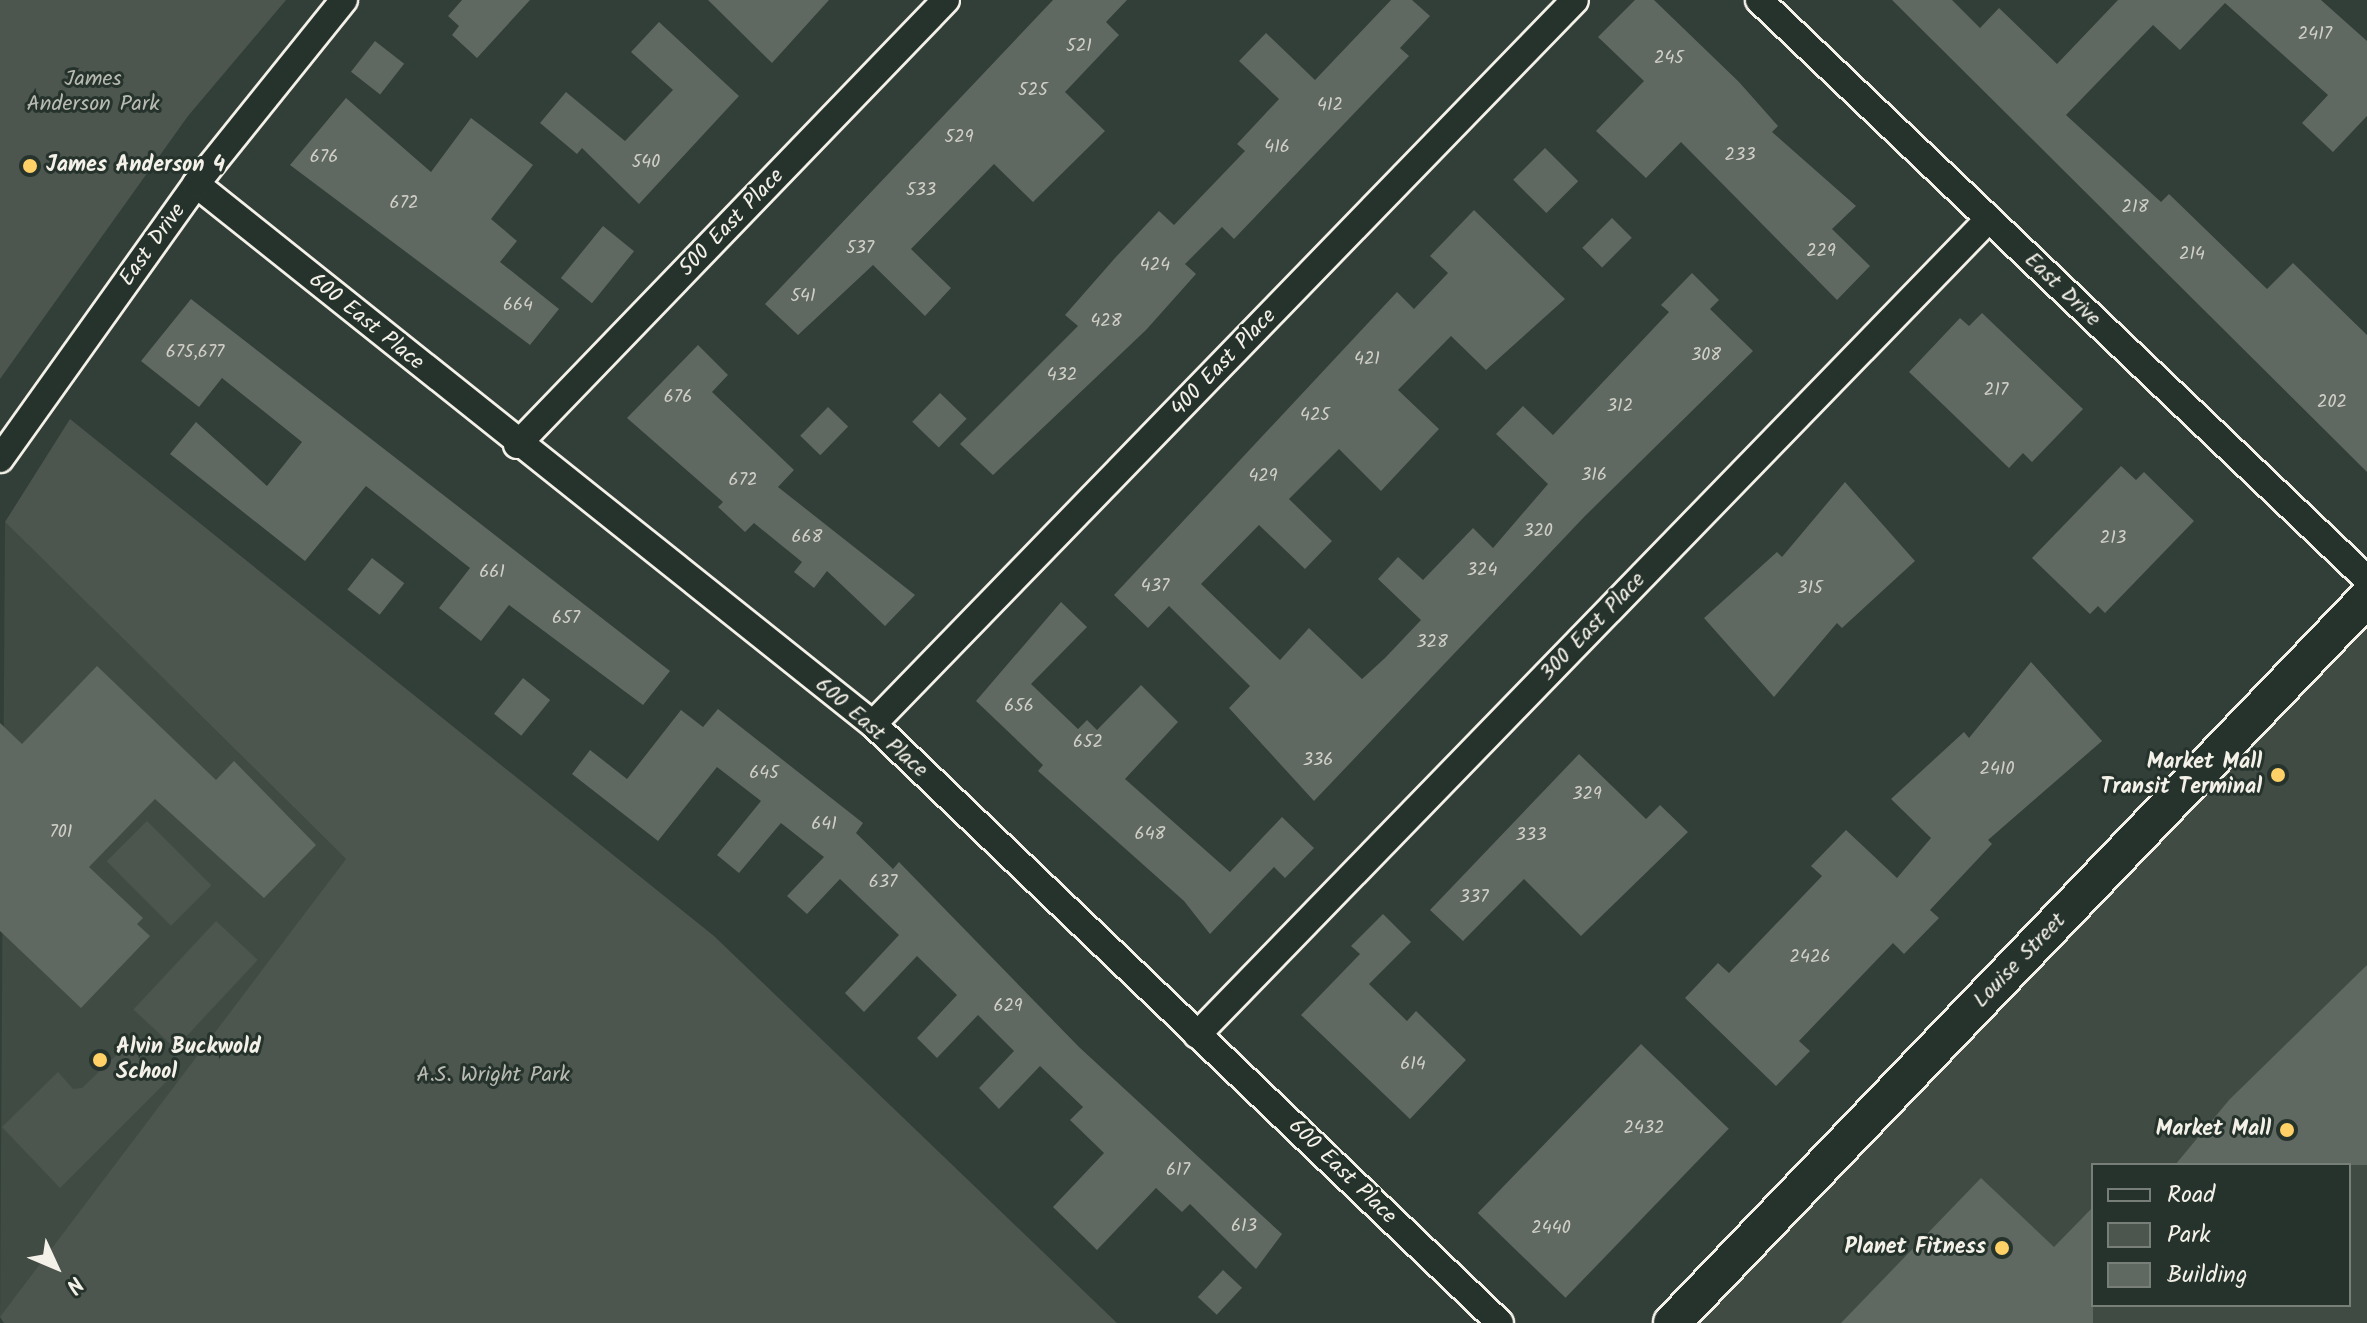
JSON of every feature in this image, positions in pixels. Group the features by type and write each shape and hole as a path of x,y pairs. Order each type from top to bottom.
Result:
{"street":[{"name":"East Drive","path":"0,459 196,184 344,0"},
{"name":"500 East Place","path":"517,445 946,0"},
{"name":"400 East Place","path":"873,724 1575,0"},
{"name":"East Drive","path":"1759,0 2367,579"},
{"name":"600 East Place","path":"196,184 517,445 873,724 1500,1323"},
{"name":"300 East Place","path":"1197,1035 1989,219"},
{"name":"Louise Street","path":"1672,1323 2367,598"}],"shaded area":[{"name":"Alvin Buckwold School","path":"5,522 346,859 53,1262 0,1317"},
{"path":"2367,598 2367,1323 1672,1323"}],"green space":[{"name":"James Anderson Park","path":"0,0 286,0 188,116 0,379"},
{"name":"A.S. Wright Park","path":"70,419 714,936 1117,1323 4,1323 0,1317 346,859 5,522"},
{"path":"147,821 211,885 171,926 107,861"},
{"path":"216,921 258,960 175,1048 133,1009"},
{"path":"128,1044 167,1081 60,1188 2,1127 58,1072 73,1089 82,1088"}],"building":[{"path":"462,0 530,0 477,58 452,35 459,26 448,16"},
{"path":"708,0 829,0 772,63"},
{"path":"1053,0 1127,0 1106,22 1119,35 1065,92 1105,131 1033,202 994,164 911,249 951,288 925,316 873,265 798,335 765,304"},
{"path":"1391,0 1412,0 1430,16 1400,48 1409,56 1234,239 1222,227 1185,264 1196,274 1146,330 993,475 960,444 1078,326 1065,315 1115,258 1159,211 1174,225 1245,151 1237,144 1279,99 1239,61 1266,33 1315,80"},
{"path":"1635,0 1654,0 1739,82 1778,126 1772,132 1856,206 1832,229 1870,266 1837,300 1681,142 1646,178 1596,131 1644,81 1598,37"},
{"path":"1892,0 1952,0 1980,28 1999,8 2057,64 2118,0 2321,0 2367,41 2367,116 2333,152 2302,123 2328,95 2225,3 2180,50 2153,25 2066,115 2161,202 2169,194 2267,289 2293,263 2367,335 2367,472"},
{"path":"659,22 739,96 639,204 582,148 577,154 540,123 566,92 625,141 673,90 631,52"},
{"path":"375,41 404,64 380,95 351,72"},
{"path":"346,98 431,172 471,118 533,165 491,219 517,241 500,262 559,309 530,345 290,165"},
{"path":"1545,148 1578,181 1546,213 1513,180"},
{"path":"1474,210 1565,299 1486,370 1451,336 1398,390 1439,429 1381,491 1339,449 1289,499 1332,541 1305,569 1259,525 1201,584 1280,660 1309,628 1362,679 1385,658 1421,620 1378,579 1398,557 1423,580 1473,528 1493,548 1548,484 1496,434 1523,406 1553,435 1669,312 1661,305 1692,273 1719,300 1710,309 1753,351 1585,516 1314,801 1229,708 1250,686 1169,606 1148,628 1114,595 1397,292 1414,309 1448,273 1430,256"},
{"path":"1612,218 1632,238 1602,267 1582,248"},
{"path":"603,226 634,251 592,303 561,278"},
{"path":"191,299 670,671 643,705 509,605 481,641 439,608 470,568 366,486 305,561 170,454 196,422 267,486 302,442 222,378 199,407 141,361"},
{"path":"1982,313 2083,409 2032,462 2023,453 2009,468 1909,372 1960,318 1969,326"},
{"path":"698,345 728,375 712,392 794,470 778,487 915,595 885,626 827,571 814,588 794,572 802,562 754,523 745,532 718,507 723,502 627,418"},
{"path":"940,393 967,419 939,447 912,422"},
{"path":"828,407 848,426 820,455 800,436"},
{"path":"2121,466 2136,480 2144,472 2194,521 2105,613 2098,606 2090,614 2032,558"},
{"path":"1845,482 1915,561 1842,628 1837,623 1774,697 1704,618 1777,552 1782,557"},
{"path":"372,558 404,583 380,615 347,590"},
{"path":"1061,602 1087,627 1031,684 1078,729 1087,720 1097,730 1141,685 1178,722 1125,779 1230,872 1282,817 1314,848 1285,878 1274,867 1210,934 1184,901 1038,771 1043,765 976,701"},
{"path":"2031,662 2102,741 1988,840 1992,844 1930,910 1939,918 1904,954 1893,943 1799,1041 1810,1051 1776,1086 1685,998 1718,963 1729,973 1822,876 1811,866 1846,830 1897,878 1931,838 1891,799 1964,732 1969,738"},
{"path":"97,666 216,780 234,761 316,845 264,898 155,799 89,867 143,918 137,924 150,936 81,1008 0,931 0,723 22,744"},
{"path":"523,678 550,700 521,736 494,714"},
{"path":"718,709 863,823 856,833 893,869 899,862 1079,1047 1282,1234 1256,1269 1190,1204 1182,1212 1156,1188 1097,1250 1053,1207 1104,1153 1070,1120 1083,1107 1040,1066 999,1109 979,1088 1014,1051 978,1015 937,1058 917,1038 957,995 917,956 864,1012 845,993 899,935 840,879 807,914 787,896 824,857 781,823 739,873 717,855 761,801 717,767 658,841 572,774 590,750 627,779 681,710 703,727"},
{"path":"1579,754 1646,819 1660,805 1688,832 1581,936 1524,879 1463,941 1430,910"},
{"path":"1383,914 1411,942 1369,984 1407,1021 1416,1011 1466,1060 1410,1119 1301,1015 1360,954 1351,946"},
{"path":"2367,965 2367,1165 2177,1163 2229,1100"},
{"path":"1641,1044 1729,1129 1566,1298 1478,1213"},
{"path":"1981,1178 2054,1247 2091,1209 2093,1323 1841,1323"},
{"path":"1223,1270 1242,1288 1217,1315 1198,1297"}],"place":[{"name":"James Anderson 4","path":"30,166"},
{"name":"Market Mall Transit Terminal","path":"2278,775"},
{"name":"Alvin Buckwold School","path":"100,1060"},
{"name":"Market Mall","path":"2287,1130"},
{"name":"Planet Fitness","path":"2002,1248"}]}
